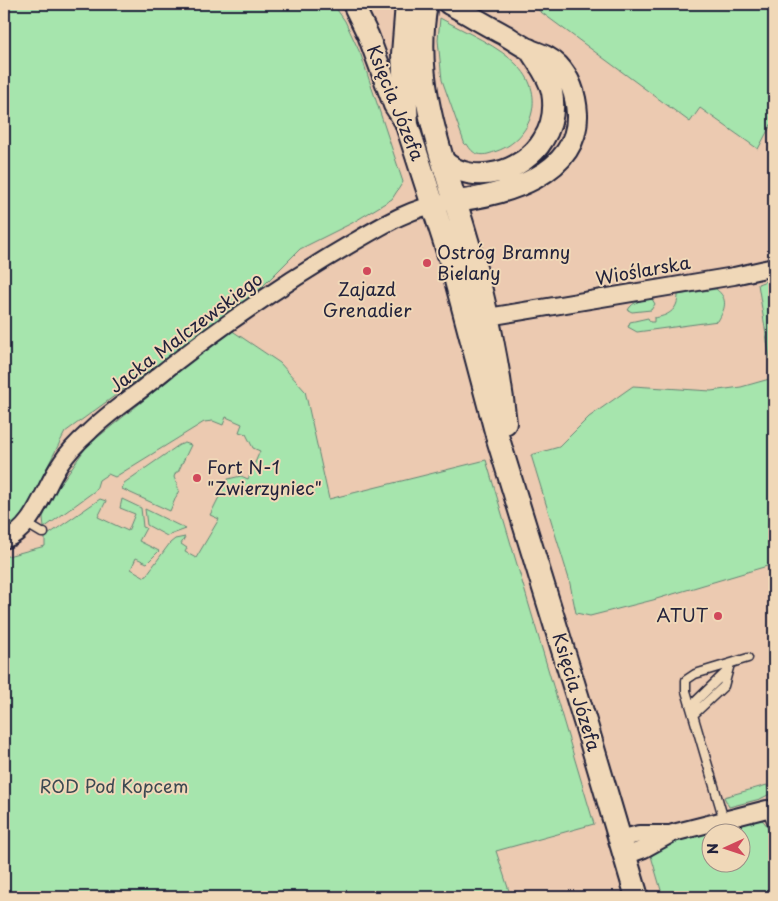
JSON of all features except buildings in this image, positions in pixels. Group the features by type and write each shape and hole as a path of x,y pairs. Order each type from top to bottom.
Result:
{"main road":[{"path":"407,125 403,71 416,12"},
{"path":"416,12 426,95 433,128 444,161"},
{"name":"Księcia Józefa","path":"407,125 434,204 458,286 498,439 636,897"},
{"name":"Księcia Józefa","path":"444,161 488,317 499,373 513,486"}],"street":[{"name":"Księcia Józefa","path":"353,4 368,35 394,105 407,125"},
{"name":"Księcia Józefa","path":"434,204 482,198 534,180 553,167 566,150 572,140 577,118 572,86 566,74 551,59 544,54 529,49 449,4"},
{"name":"Księcia Józefa","path":"444,161 454,169 466,173 494,173 517,164 542,142 551,123 552,92 545,74 529,49"},
{"name":"Jacka Malczewskiego","path":"4,540 18,534 27,524 61,462 88,432 162,372 228,324 329,256 399,218 434,204"},
{"name":"Wioślarska","path":"488,317 734,276 774,267"},
{"path":"458,286 473,308 488,317 477,328 472,344"},
{"path":"622,847 639,834 673,834 771,808"}],"lane":[{"path":"27,524 44,533"},
{"path":"724,820 686,691 686,680 695,674 729,667 748,658"},
{"path":"693,715 696,701 729,667"},
{"path":"771,808 774,828"}],"green space":[{"path":"4,4 333,4 345,21 361,55 403,182 392,199 352,223 300,249 256,293 65,432 17,527 4,533"},
{"path":"530,4 774,4 774,119 758,149 700,108 690,122"},
{"path":"440,18 502,52 519,67 527,78 532,90 533,103 531,115 519,137 497,151 481,155 473,152 467,144 465,145 442,80 438,40"},
{"path":"774,278 774,564 653,600 590,616 576,613 569,579 531,455 559,447 589,417 633,386 711,391 741,387 773,378 758,284"},
{"path":"716,289 724,300 718,321 637,332 628,327 630,322 648,318 650,322 654,322 654,318 671,312 676,305 678,295"},
{"path":"652,299 655,304 651,310 632,312 628,310 635,303"},
{"name":"ROD Pod Kopcem","path":"231,330 280,363 305,391 329,499 486,460 594,824 496,851 511,897 4,897 4,557 45,546 45,537 100,499 106,501 98,517 128,531 135,514 120,508 122,499 141,508 143,527 146,528 139,541 159,551 147,563 136,558 131,569 145,577 170,543 175,539 185,537 181,544 187,548 185,552 196,558 219,519 210,515 228,479 241,476 248,479 260,451 253,448 246,434 239,432 242,424 226,417 223,425 213,421 204,422 115,477 108,474 99,480 96,490 44,528 43,517 54,493 87,446 170,379 200,351"},
{"path":"185,443 191,445 174,477 179,490 170,511 122,489 124,483 179,445"},
{"path":"145,509 186,529 167,536 147,525"},
{"path":"767,785 769,792 774,792 760,799 729,807 724,797"},
{"path":"757,818 764,822 769,829 772,840 774,897 663,897 651,856 667,844 700,834 700,874 750,874 750,824 736,824"}],"place":[{"name":"Ostróg Bramny Bielany","path":"427,263"},
{"name":"Zajazd Grenadier","path":"367,271"},
{"name":"Fort N-1 \"Zwierzyniec\"","path":"197,478"},
{"name":"ATUT","path":"718,616"}]}
